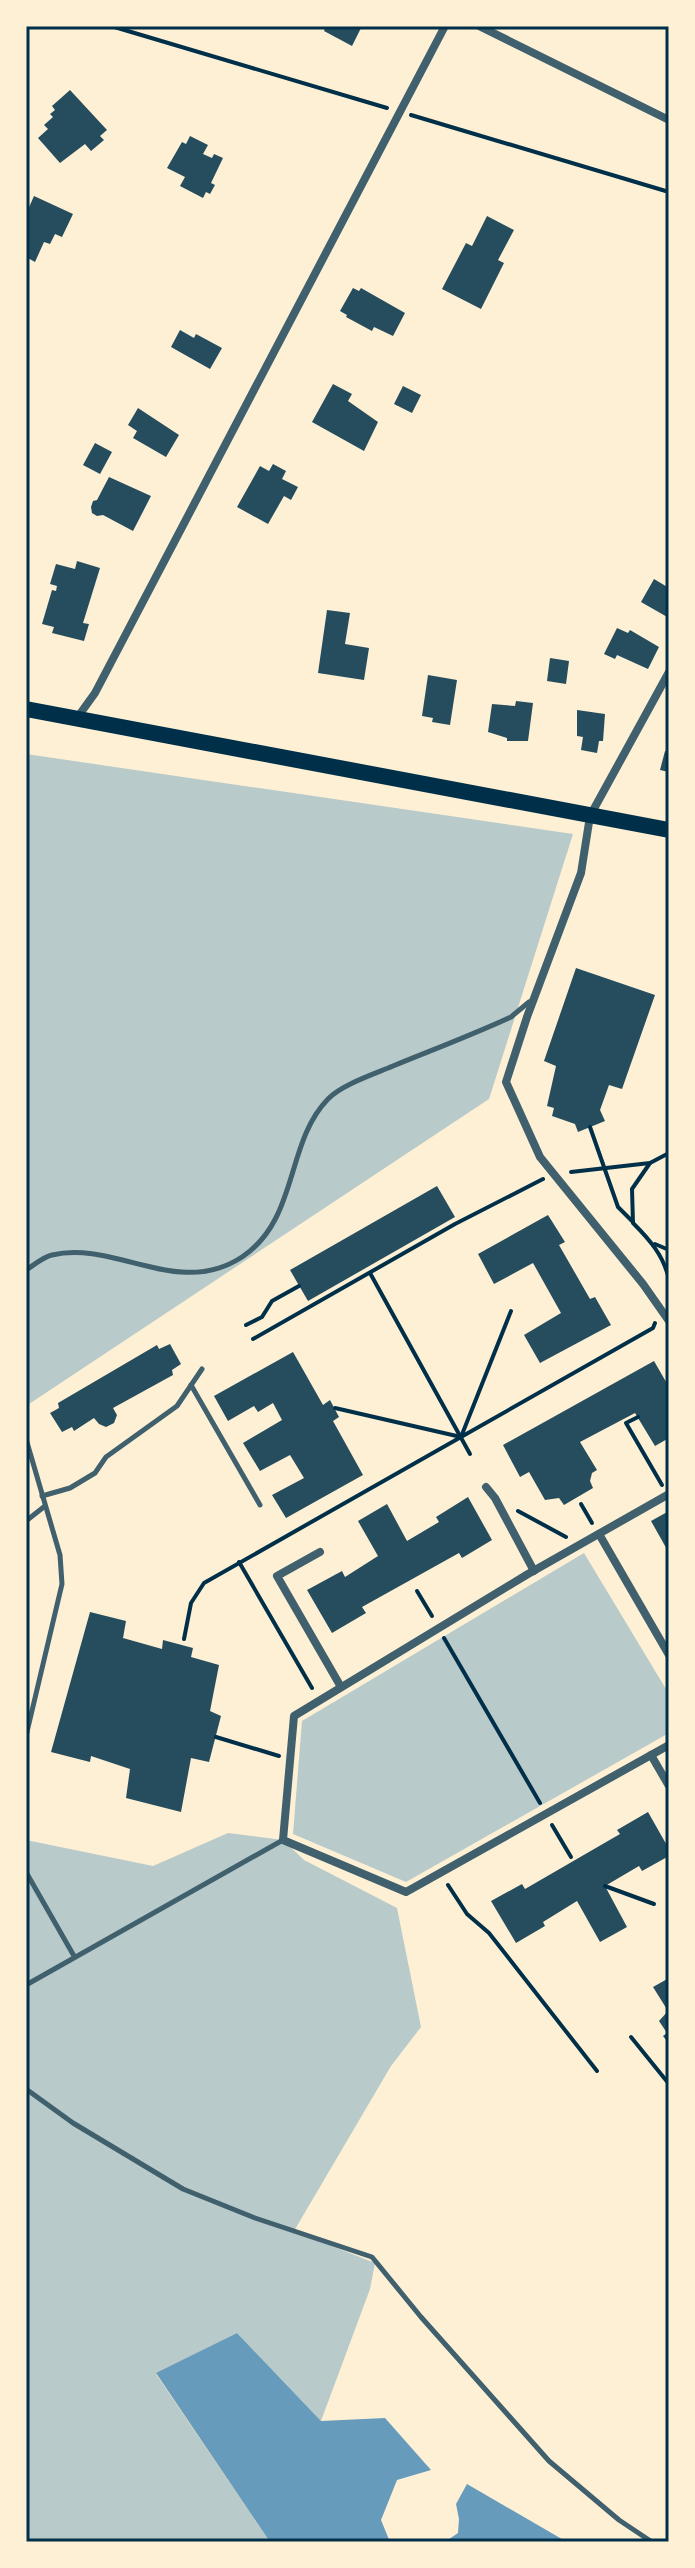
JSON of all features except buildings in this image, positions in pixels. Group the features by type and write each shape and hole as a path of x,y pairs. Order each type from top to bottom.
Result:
{"highway":[{"path":"26,709 669,830"}],"street":[{"path":"77,718 102,679 445,26"},
{"path":"479,26 669,120"},
{"path":"669,672 590,816 581,873 506,1082 540,1157 669,1321"},
{"path":"486,1487 534,1571"},
{"path":"668,1494 294,1716 283,1840 406,1892 669,1745"},
{"path":"599,1534 669,1655"},
{"path":"320,1552 277,1576 341,1687"},
{"path":"651,1755 669,1786"}],"lane":[{"path":"26,1270 50,1255 89,1253 153,1269 205,1272 241,1258 269,1233 287,1193 308,1131 328,1099 365,1077 511,1017 538,992"},
{"path":"42,1496 70,1488 95,1473 106,1457 177,1406 202,1369"},
{"path":"191,1385 260,1505"},
{"path":"26,1439 60,1555 62,1584 26,1736"},
{"path":"26,1521 45,1506"},
{"path":"26,1985 283,1840"},
{"path":"26,1872 74,1956"},
{"path":"26,2089 73,2123 183,2189 255,2218 372,2257 549,2461 619,2520 652,2542"}],"path":[{"path":"590,1127 618,1207 653,1243 666,1264 669,1280"},
{"path":"253,1339 455,1224 554,1173 650,1163 669,1153"},
{"path":"633,1223 632,1189 650,1163"},
{"path":"653,1243 669,1250"},
{"path":"370,1273 470,1454"},
{"path":"246,1325 262,1317 272,1301 299,1286"},
{"path":"184,1639 191,1603 204,1583 653,1328 661,1310"},
{"path":"461,1437 511,1311"},
{"path":"335,1408 461,1437"},
{"path":"638,1417 626,1423 668,1494"},
{"path":"495,1498 579,1545"},
{"path":"581,1504 599,1534"},
{"path":"239,1562 320,1701"},
{"path":"417,1591 571,1857"},
{"path":"216,1737 290,1759"},
{"path":"441,1872 467,1914 489,1933 597,2071"},
{"path":"605,1886 654,1904"},
{"path":"631,2037 669,2084 669,2094"}],"shaded area":[{"path":"26,754 573,834 489,1099 26,1406"},
{"path":"584,1553 669,1694 669,1733 406,1882 293,1834 302,1721"},
{"path":"228,1833 283,1840 304,1860 397,1908 421,2027 391,2066 294,2231 375,2263 370,2289 321,2421 237,2333 156,2374 270,2542 26,2542 26,1840 153,1866"}],"water":[{"path":"237,2333 321,2421 385,2418 431,2470 397,2480 381,2520 390,2542 270,2542 156,2373"},
{"path":"467,2484 567,2542 445,2542 458,2533 456,2504"}]}
